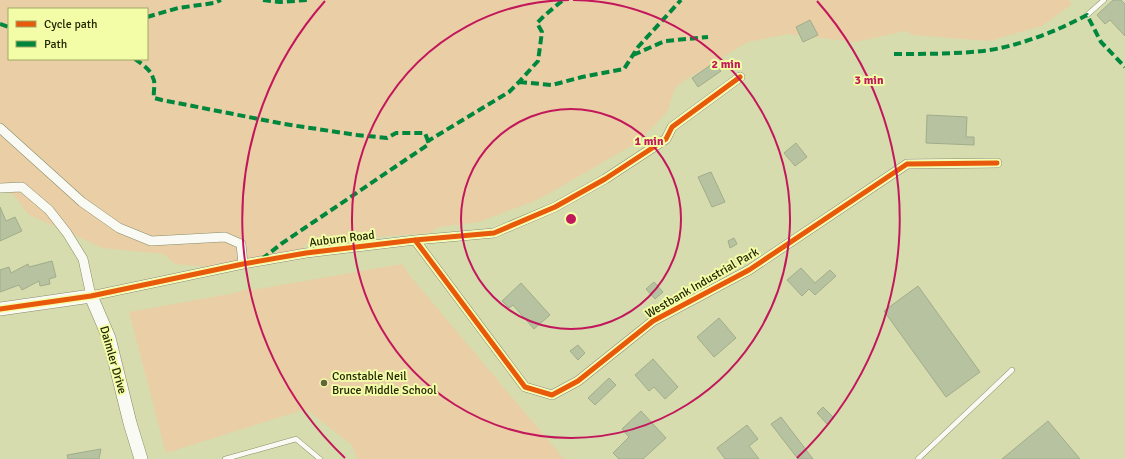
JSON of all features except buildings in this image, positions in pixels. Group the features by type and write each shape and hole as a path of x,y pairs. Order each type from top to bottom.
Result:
{"street":[{"name":"Auburn Road","path":"0,309 91,296 243,264 306,253 415,240 494,233 555,207 605,179 666,139 672,127 740,77"},
{"path":"0,128 82,202 119,228 151,241 225,237 241,244 243,264"},
{"name":"Westbank Industrial Park","path":"415,240 525,387 552,395 578,381 654,321 749,270 907,164 997,163"},
{"name":"Daimler Drive","path":"0,188 22,187 49,210 67,233 83,259 91,296 109,338 130,423 141,459"}],"lane":[{"path":"1087,15 1104,0"},
{"path":"918,459 1012,370"},
{"path":"225,459 296,439 320,459"}],"shaded area":[{"path":"0,0 1068,0 1072,4 1042,26 989,41 913,35 906,31 855,42 788,34 748,42 685,80 675,88 667,112 638,142 539,199 479,222 438,227 430,233 374,237 373,235 308,243 296,254 209,267 175,264 164,254 103,248 28,214 15,196 0,185"},
{"name":"Constable Neil Bruce Middle School","path":"402,264 411,277 564,459 357,459 352,445 306,409 166,453 129,312 235,293 251,288 252,290"}],"marked path":[{"path":"148,17 178,8 214,3 221,0"},
{"path":"263,0 280,2 307,0"},
{"path":"262,259 281,244 429,144 428,141 509,92 538,61 542,32 537,23 563,0"},
{"path":"519,82 552,85 582,77 624,69 638,47 681,0"},
{"path":"894,54 961,53 996,49 1036,38 1087,15 1101,42 1125,67"},
{"path":"0,24 8,27"},
{"path":"633,55 665,41 708,37"},
{"path":"136,60 146,67 152,75 154,82 154,98 284,124 357,135 387,138 396,133 425,133 428,141"}],"cycle path":[{"path":"0,309 91,296 243,264 306,253 415,240 494,233 555,207 605,179 666,139 672,127 740,77"},
{"path":"415,240 525,387 552,395 578,381 653,321 749,270 907,164 997,163"}],"place":[{"name":"Constable Neil Bruce Middle School","path":"324,383"}]}
